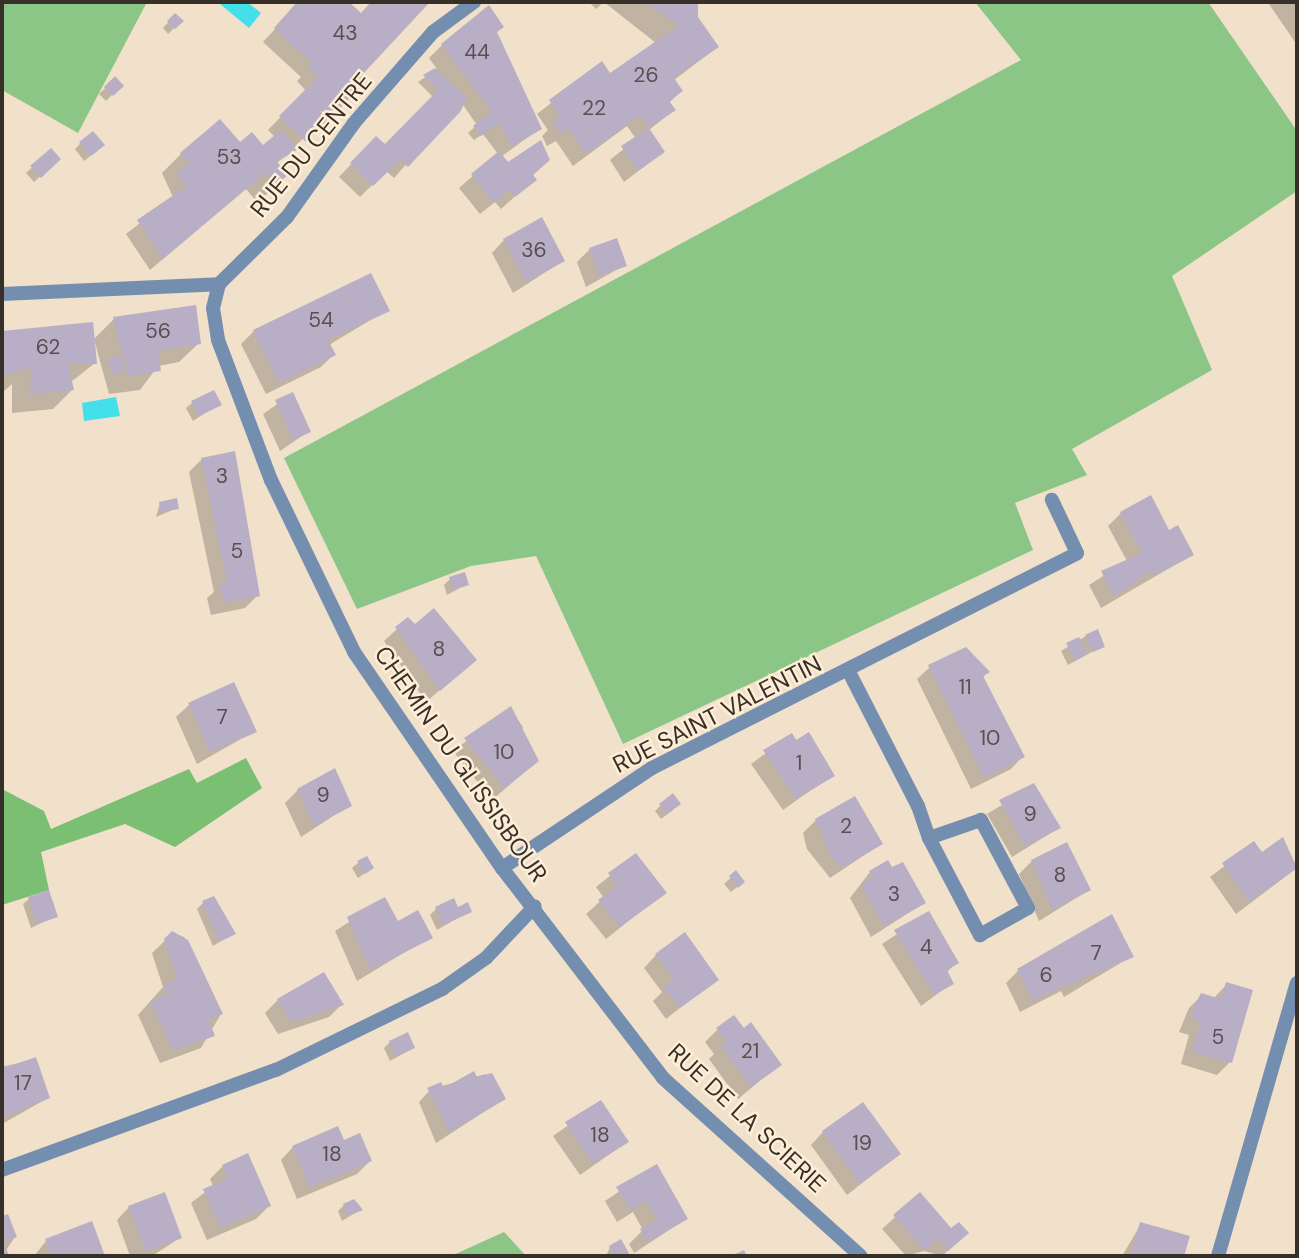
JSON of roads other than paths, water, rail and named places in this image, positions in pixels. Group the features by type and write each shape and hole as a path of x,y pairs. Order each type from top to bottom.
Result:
{"street":[{"name":"RUE DU CENTRE","path":"219,284 286,217 354,123 433,32 474,2"},
{"path":"2,294 219,284"},
{"name":"CHEMIN DU GLISSISBOUR","path":"2,1171 276,1070 442,989 486,958 535,906 502,868 354,652 271,480 218,340 213,308 219,284"},
{"name":"RUE SAINT VALENTIN","path":"502,868 652,768 849,672 1077,552 1052,500"},
{"name":"RUE SAINT VALENTIN","path":"849,672 929,838 980,935 1028,908 981,820 929,838"},
{"name":"RUE DE LA SCIERIE","path":"535,906 663,1078 861,1256"},
{"path":"1218,1256 1297,983"}],"water":[{"path":"247,2 261,13 249,28 220,4"},
{"path":"116,397 120,416 84,421 82,403"}]}
